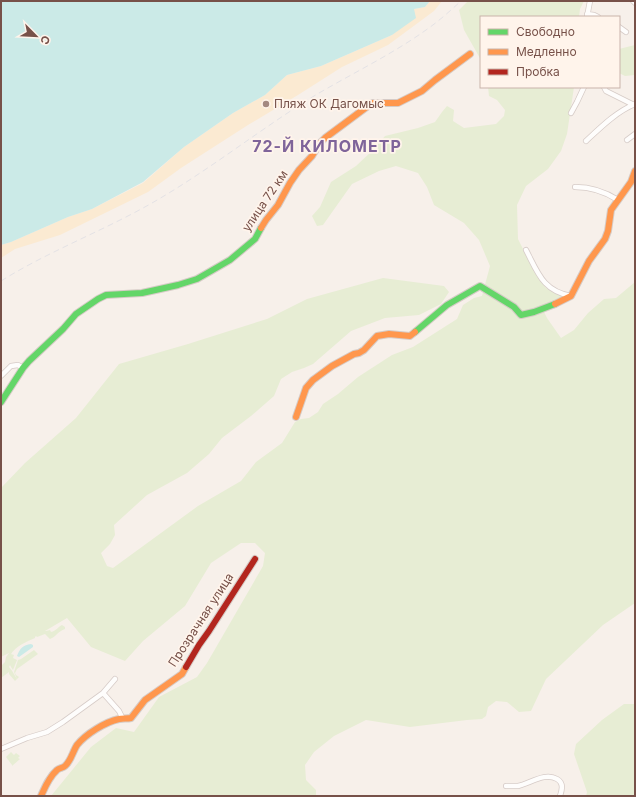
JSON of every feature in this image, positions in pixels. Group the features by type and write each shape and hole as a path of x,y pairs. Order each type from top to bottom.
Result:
{"street":[{"path":"587,15 590,1"},
{"path":"620,28 626,32"},
{"name":"улица 72 км","path":"1,402 23,368 64,329 76,314 106,295 142,293 197,279 233,257 255,239 299,170 312,156 325,138 372,103 398,103 422,91 470,54"},
{"path":"571,113 584,88"},
{"path":"604,88 606,91 635,105"},
{"path":"586,141 603,124 635,105"},
{"path":"628,140 635,134"},
{"path":"296,417 306,388 313,380 332,366 364,350 378,336 389,334 410,336 454,300 480,286 514,307 521,315 534,312 571,296 589,261 605,239 611,210 628,188 635,171"},
{"path":"575,187 586,187 608,194 618,200"},
{"path":"526,250 542,280 548,287 571,296"},
{"path":"1,376 11,366 18,365 23,368"},
{"name":"Прозрачная улица","path":"41,796 51,776 65,766 83,739 104,724 119,719 131,718 145,700 182,674 254,559"},
{"path":"1,749 27,738 47,732 104,693 115,679"},
{"path":"104,693 119,711 123,719"},
{"path":"506,786 519,786 549,777 560,781 562,787 560,796"}],"green space":[{"path":"468,1 584,1 580,9 579,16 480,16 480,58 464,30 459,10"},
{"path":"635,45 635,75 625,76 620,74 620,49"},
{"path":"488,88 574,88 567,134 561,151 548,169 526,186 517,205 518,239 535,273 546,288 561,294 561,298 541,306 547,318 561,338 574,330 588,313 604,299 616,298 635,282 635,603 603,625 546,679 531,711 519,712 507,702 496,701 488,707 486,716 482,719 410,727 366,720 334,736 314,752 305,765 306,780 316,790 316,796 51,796 91,747 116,728 134,732 159,697 197,677 207,663 263,566 265,553 255,543 241,543 211,563 185,606 143,641 125,661 91,647 67,618 45,631 50,630 51,632 62,625 65,627 65,629 52,638 50,639 45,634 36,636 35,638 22,644 11,654 14,655 13,658 17,660 13,670 10,665 9,667 17,679 15,681 9,672 1,678 1,666 5,662 9,653 1,657 1,488 25,463 76,418 119,364 267,319 307,299 383,278 444,286 449,292 441,304 419,315 385,318 351,331 313,364 292,372 281,379 274,396 222,438 209,454 187,473 147,495 114,525 115,535 110,544 101,553 107,566 113,568 198,506 241,481 256,462 282,443 295,422 301,419 309,418 318,412 323,404 338,394 358,377 392,355 413,347 457,319 463,305 474,298 482,296 490,266 479,240 464,223 434,205 427,187 418,173 396,166 379,171 352,184 323,225 317,226 312,216 320,207 331,182 356,166 385,136 435,122 447,106 454,110 453,121 464,128 496,124 504,116 505,110 497,100 489,96"},
{"path":"34,650 38,654 17,669 15,673 19,677 17,679 14,672 18,660"},
{"path":"624,704 635,704 635,796 586,796 587,792 574,754 576,744 602,720"},
{"path":"11,752 14,755 16,753 20,756 18,758 20,759 12,766 6,757"}],"sand":[{"name":"Пляж ОК Дагомыс","path":"430,1 442,1 434,11 388,45 342,67 181,168 148,192 60,235 15,249 1,258 1,245 68,217 92,209 143,183 184,147 233,113 265,95 287,75 321,66 392,35 414,9 425,7"}],"water":[{"path":"1,1 430,1 425,7 414,9 416,18 392,35 321,66 287,75 265,95 233,113 184,147 143,182 92,209 68,217 1,245"},
{"path":"31,644 33,647 19,657 17,656 22,647"}],"railway":[{"path":"1,281 38,260 133,213 173,191 314,96 413,39 461,1"}],"traffic: fast":[{"path":"1,402 29,361 63,329 76,314 98,299 106,295 142,293 197,279 230,260 255,239 261,228"},
{"path":"415,332 447,305 480,286 514,307 521,315 555,304"}],"traffic: slow":[{"path":"261,228 278,205 299,170 312,156 325,138 372,103 398,103 422,91 470,54"},
{"path":"555,304 571,296 589,261 605,239 608,231 611,210 631,182 635,171"},
{"path":"296,417 306,388 313,380 332,366 364,350 377,336 389,334 410,336 415,332"},
{"path":"41,796 52,776 58,769 67,764 77,745 85,737 108,723 119,719 131,718 145,700 182,674 186,667"}],"traffic: jam":[{"path":"186,667 255,559"}],"place":[{"name":"Пляж ОК Дагомыс","path":"266,104"}],"district":[{"name":"72-Й КИЛОМЕТР","path":"327,146"}]}
